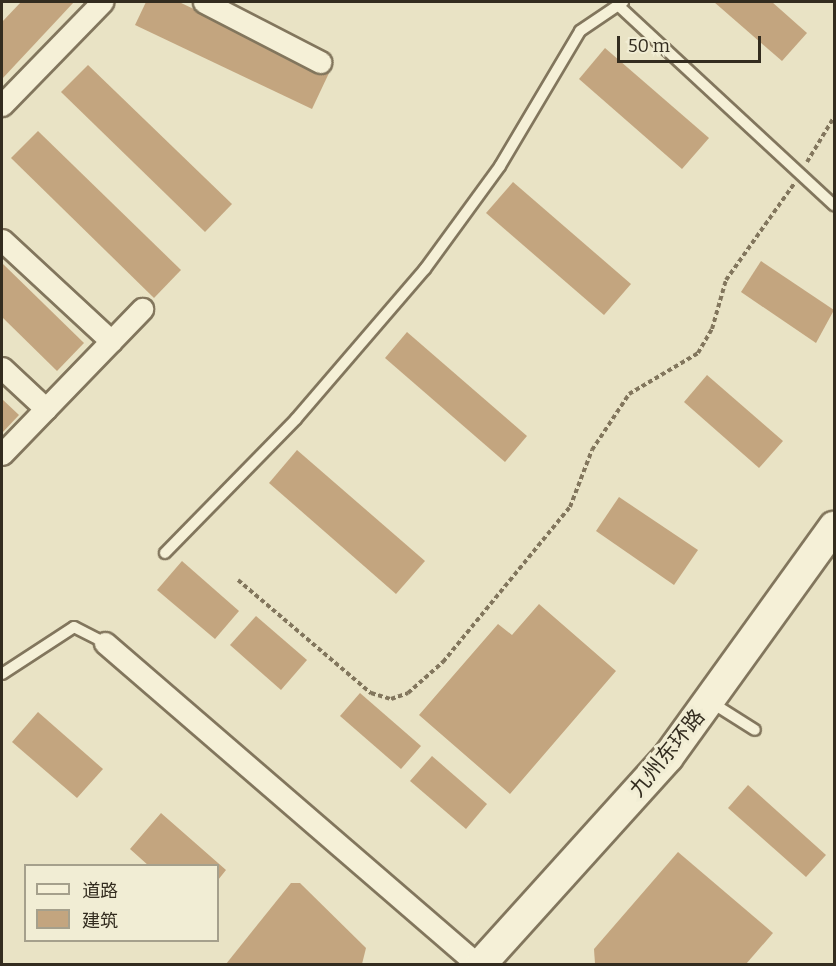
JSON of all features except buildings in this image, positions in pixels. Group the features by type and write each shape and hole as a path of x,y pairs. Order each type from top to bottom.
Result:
{"main road":[{"name":"九州东环路","path":"479,964 668,757 834,527"}],"street":[{"path":"2,105 102,2"},
{"path":"204,2 320,62"},
{"path":"2,240 111,341"},
{"path":"2,454 142,309"},
{"path":"2,368 46,409"},
{"path":"105,643 479,964"}],"lane":[{"path":"165,553 296,419 425,269 500,166 580,31 622,4 834,205"},
{"path":"2,674 74,627 105,643"},
{"path":"709,701 755,730"}],"path":[{"path":"238,580 371,693 391,699 408,693 443,662 570,507 592,450 629,394 698,353 712,329 726,280 800,175 834,117"}]}
